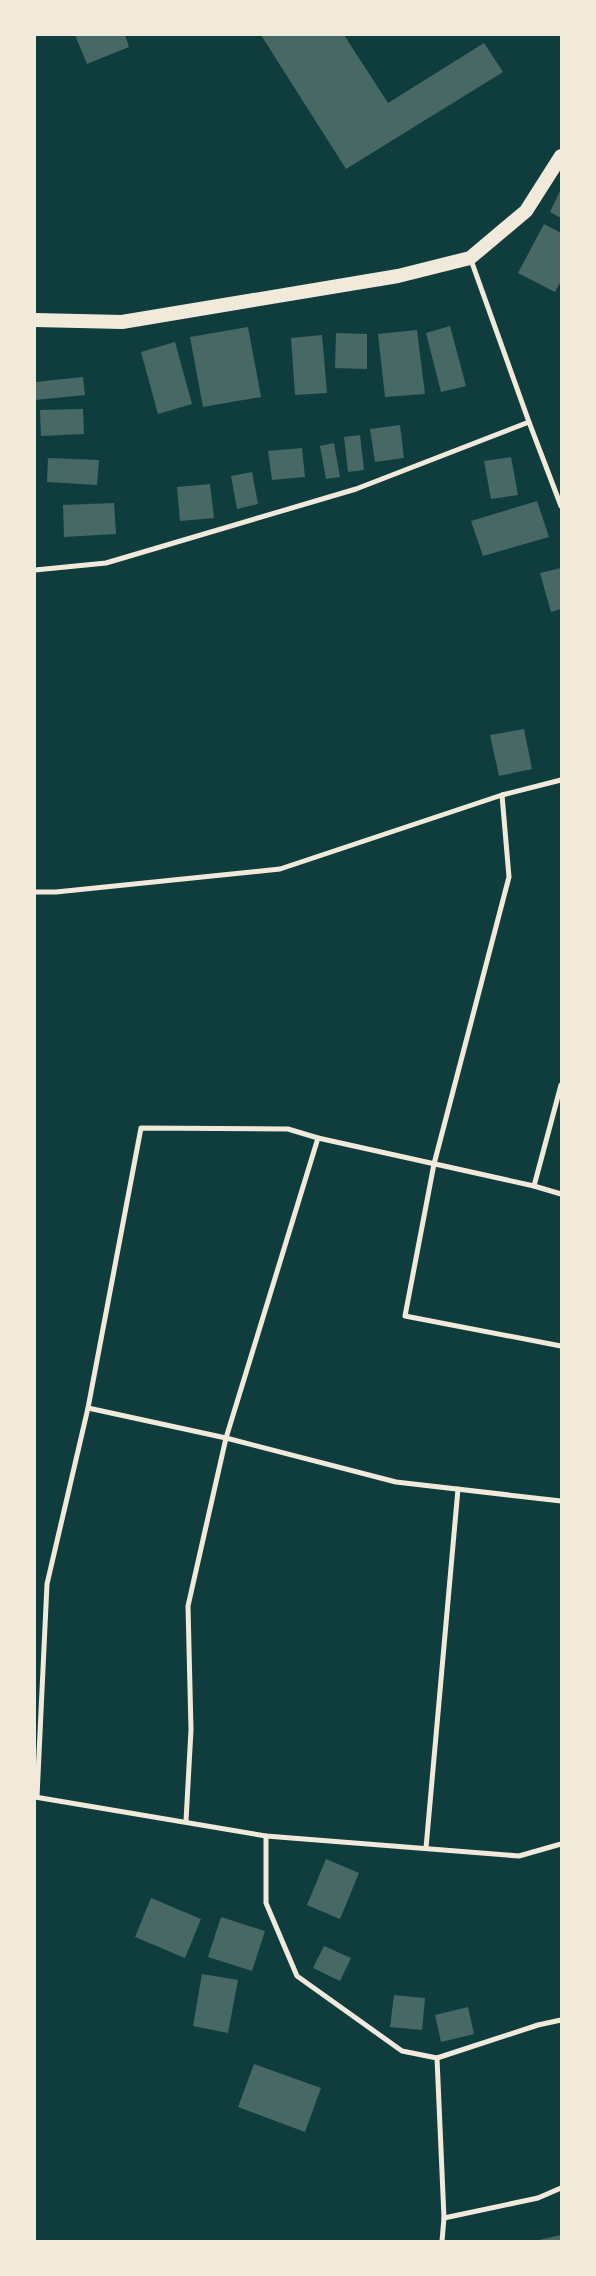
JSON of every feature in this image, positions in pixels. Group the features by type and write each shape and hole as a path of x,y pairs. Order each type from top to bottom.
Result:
{"highway":[{"path":"35,320 122,322 398,276 470,258 526,211 561,156"}],"street":[{"path":"470,258 528,422 561,506"},
{"path":"35,570 106,562 356,490 528,422"},
{"path":"35,892 56,892 280,869 502,795 561,780"},
{"path":"502,795 509,877 434,1164 405,1316 561,1346"},
{"path":"534,1186 561,1085"},
{"path":"561,1194 534,1186 318,1138 288,1129 141,1128 88,1408 47,1584 36,1797 266,1836 519,1856 561,1844"},
{"path":"186,1821 191,1730 188,1606 226,1438 318,1138"},
{"path":"88,1408 226,1438 396,1482 561,1501"},
{"path":"426,1848 458,1489"},
{"path":"266,1836 266,1903 297,1976 402,2051 436,2058 538,2025 561,2020"},
{"path":"436,2058 444,2218 442,2241"},
{"path":"444,2218 538,2198 561,2188"}],"building":[{"path":"75,35 125,35 129,47 87,64"},
{"path":"261,35 344,35 388,103 484,43 503,72 346,169"},
{"path":"561,189 561,218 550,212"},
{"path":"544,224 561,233 561,281 555,292 518,273"},
{"path":"450,326 466,386 441,392 426,333"},
{"path":"248,327 261,397 203,407 190,337"},
{"path":"417,330 425,394 385,397 378,334"},
{"path":"336,333 367,334 367,369 335,368"},
{"path":"322,335 327,393 295,395 291,338"},
{"path":"175,342 192,404 158,414 141,352"},
{"path":"83,377 85,395 35,400 35,382"},
{"path":"83,409 84,434 41,436 40,410"},
{"path":"400,425 404,458 375,462 370,429"},
{"path":"360,435 364,470 348,472 344,437"},
{"path":"334,443 340,477 326,479 320,446"},
{"path":"302,448 305,477 272,480 268,451"},
{"path":"511,457 518,495 491,499 484,461"},
{"path":"48,458 99,460 97,485 47,482"},
{"path":"252,472 258,504 237,509 231,476"},
{"path":"210,484 214,518 180,521 177,487"},
{"path":"537,501 549,537 483,556 471,521"},
{"path":"114,503 116,534 64,537 63,505"},
{"path":"561,568 561,609 551,612 540,573"},
{"path":"524,729 532,769 499,776 490,735"},
{"path":"326,1859 359,1873 340,1919 307,1905"},
{"path":"151,1898 201,1919 185,1958 135,1937"},
{"path":"221,1917 265,1931 252,1971 208,1957"},
{"path":"324,1946 351,1958 340,1981 313,1968"},
{"path":"202,1974 238,1980 228,2033 193,2026"},
{"path":"394,1995 425,1998 422,2030 390,2027"},
{"path":"468,2007 474,2034 441,2042 435,2015"},
{"path":"254,2064 321,2088 305,2132 238,2107"},
{"path":"561,2235 561,2241 539,2241 539,2240"}]}
